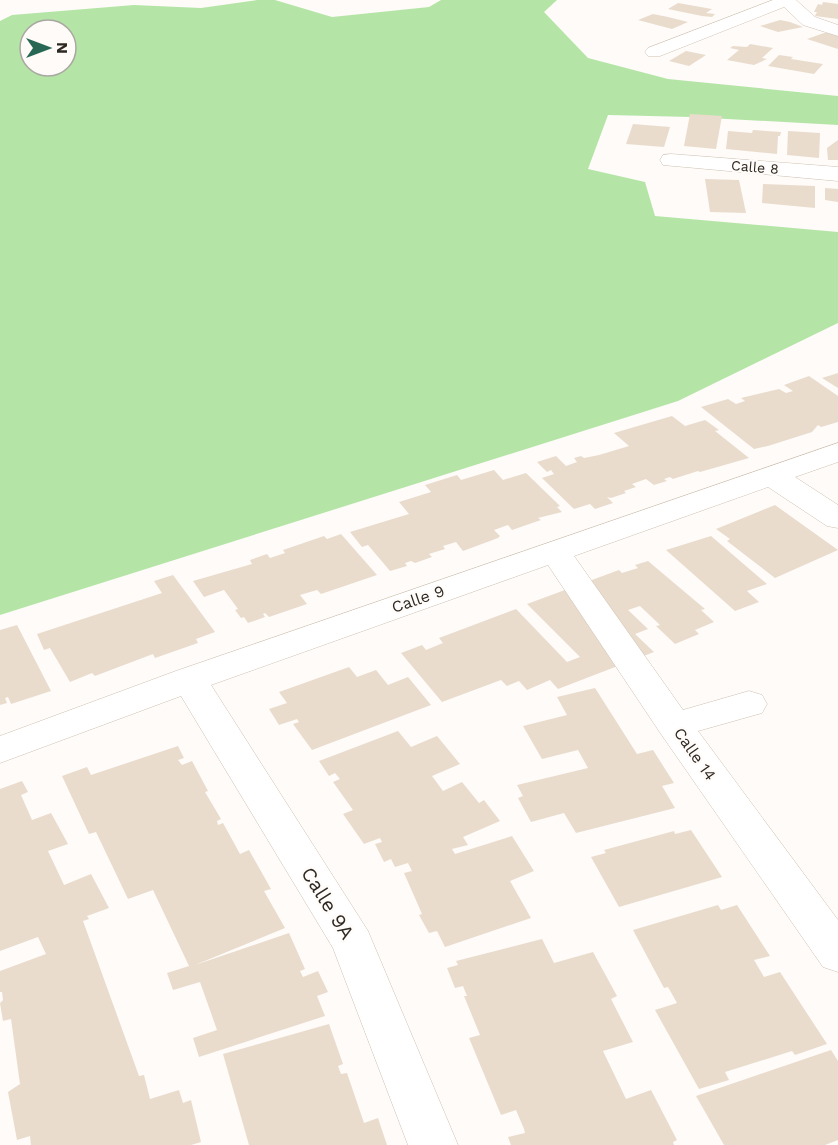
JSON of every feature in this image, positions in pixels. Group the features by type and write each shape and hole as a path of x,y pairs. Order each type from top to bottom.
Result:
{"street":[{"path":"654,52 788,0 809,21 838,31"},
{"name":"Calle 8","path":"671,160 838,174"},
{"name":"Calle 9","path":"0,750 189,680 838,452"},
{"path":"770,475 838,519"},
{"name":"Calle 14","path":"554,551 674,725 821,909 838,954"},
{"name":"Calle 9A","path":"189,680 353,943 433,1145"},
{"path":"674,725 749,704"}],"green space":[{"path":"257,0 275,0 332,17 429,7 441,0 557,0 544,12 588,58 668,79 838,96 838,125 608,115 588,169 645,182 655,216 838,232 838,323 678,401 0,615 0,21 12,15 134,5 201,8"}],"building":[{"path":"823,2 838,4 838,19 815,16 817,12 814,12 818,4 822,5"},
{"path":"678,3 712,9 706,13 715,14 712,17 702,16 668,9"},
{"path":"653,14 688,22 672,29 638,20"},
{"path":"780,20 803,27 778,32 760,26"},
{"path":"824,33 838,33 838,49 807,39"},
{"path":"750,44 773,48 762,58 767,59 754,65 727,60 739,50 730,48 733,46 747,47"},
{"path":"686,51 706,55 689,66 669,61"},
{"path":"779,55 823,64 814,74 768,66"},
{"path":"690,114 722,116 716,149 684,146"},
{"path":"633,124 670,127 664,147 626,144"},
{"path":"753,130 781,132 778,136 777,154 726,149 728,131 752,133"},
{"path":"788,131 820,133 819,158 787,155"},
{"path":"838,140 838,160 828,160 827,148"},
{"path":"705,179 739,180 746,213 710,212"},
{"path":"763,184 815,186 815,208 762,203"},
{"path":"825,188 838,189 838,202 825,200"},
{"path":"838,373 838,388 822,378"},
{"path":"809,376 838,396 838,422 821,427 818,425 812,432 768,446 754,449 701,407 728,399 736,404 745,401 741,398 779,389 786,393 793,391 784,385"},
{"path":"672,416 685,426 705,420 749,458 673,479 670,477 664,479 667,481 654,485 646,479 632,484 636,487 624,491 626,493 611,498 607,497 613,503 595,509 590,504 574,509 542,478 554,474 551,470 547,472 537,462 556,456 566,466 577,462 574,458 599,455 629,446 614,433"},
{"path":"494,470 503,480 526,473 560,506 557,507 562,512 538,518 541,520 512,530 508,525 494,530 500,536 498,538 463,551 456,542 443,546 445,549 429,554 432,557 415,563 411,561 405,563 407,566 390,571 368,545 362,547 350,532 409,514 399,502 431,492 425,485 457,475 461,480"},
{"path":"775,505 838,550 775,578 727,541 730,539 716,529"},
{"path":"341,534 377,575 321,594 317,590 300,595 307,604 269,617 265,613 263,614 265,617 248,623 235,610 238,609 224,590 204,597 193,581 252,564 250,560 267,554 270,558 285,553 283,550 324,536 327,539"},
{"path":"711,536 767,584 747,591 759,602 735,611 666,550"},
{"path":"648,561 705,609 701,610 714,622 695,630 699,634 675,644 656,626 660,625 640,606 628,610 648,629 635,634 654,652 558,689 550,680 527,690 519,681 507,686 501,680 442,702 401,653 422,645 426,650 443,643 439,638 516,609 567,662 580,657 527,604 619,570 622,573 638,568 635,565"},
{"path":"173,575 215,632 196,639 198,643 155,658 153,654 95,676 92,673 70,682 50,648 44,650 37,634 162,593 154,581"},
{"path":"17,625 51,691 11,704 8,697 5,698 7,703 0,705 0,630"},
{"path":"349,667 357,677 376,670 388,685 408,677 431,705 312,750 293,724 299,722 297,719 279,725 269,709 287,703 279,692"},
{"path":"595,688 637,754 653,750 674,783 662,786 675,808 576,833 564,813 531,822 518,798 523,796 517,785 588,768 578,750 542,759 523,726 567,715 557,697"},
{"path":"398,731 411,747 437,736 460,764 432,776 443,791 462,782 479,803 484,800 500,821 463,837 468,845 452,849 455,854 512,836 534,871 510,881 531,918 445,947 437,931 429,933 419,915 422,914 404,873 412,871 408,863 395,867 391,859 384,862 375,844 382,842 380,838 364,844 343,814 353,810 333,782 340,779 335,773 329,776 319,761"},
{"path":"178,746 184,758 178,760 182,765 192,761 208,791 205,792 221,819 217,821 218,825 223,823 240,854 249,850 271,889 264,891 285,928 195,965 289,933 305,969 300,971 303,977 318,971 328,992 317,996 325,1016 199,1057 193,1038 217,1030 200,982 173,990 167,973 189,966 153,890 128,899 96,832 89,834 62,776 87,767 91,775"},
{"path":"22,781 28,792 21,795 32,820 51,813 68,844 48,851 64,885 91,874 109,908 87,916 89,919 83,921 139,1076 144,1075 150,1099 179,1090 183,1103 191,1100 201,1142 191,1145 31,1145 30,1136 17,1140 8,1092 20,1084 11,1019 3,1021 0,1003 3,1000 2,992 0,992 0,971 46,954 38,937 0,951 0,789"},
{"path":"691,830 722,877 619,907 591,857 606,853 604,850 674,831 675,834"},
{"path":"718,905 721,910 737,905 770,956 754,960 764,977 780,972 827,1044 795,1055 792,1051 725,1072 729,1080 699,1089 655,1010 677,1003 668,987 664,988 633,930"},
{"path":"542,939 554,963 593,952 617,996 611,999 633,1042 603,1051 626,1099 651,1090 677,1140 673,1142 674,1145 511,1145 508,1137 525,1133 524,1129 516,1110 501,1115 469,1038 480,1035 464,996 467,996 463,986 455,988 447,968 458,965 456,961"},
{"path":"329,1024 343,1064 338,1066 341,1074 347,1073 364,1123 378,1118 387,1145 249,1145 223,1054"},
{"path":"831,1050 838,1061 838,1140 825,1145 724,1145 696,1096"}]}
